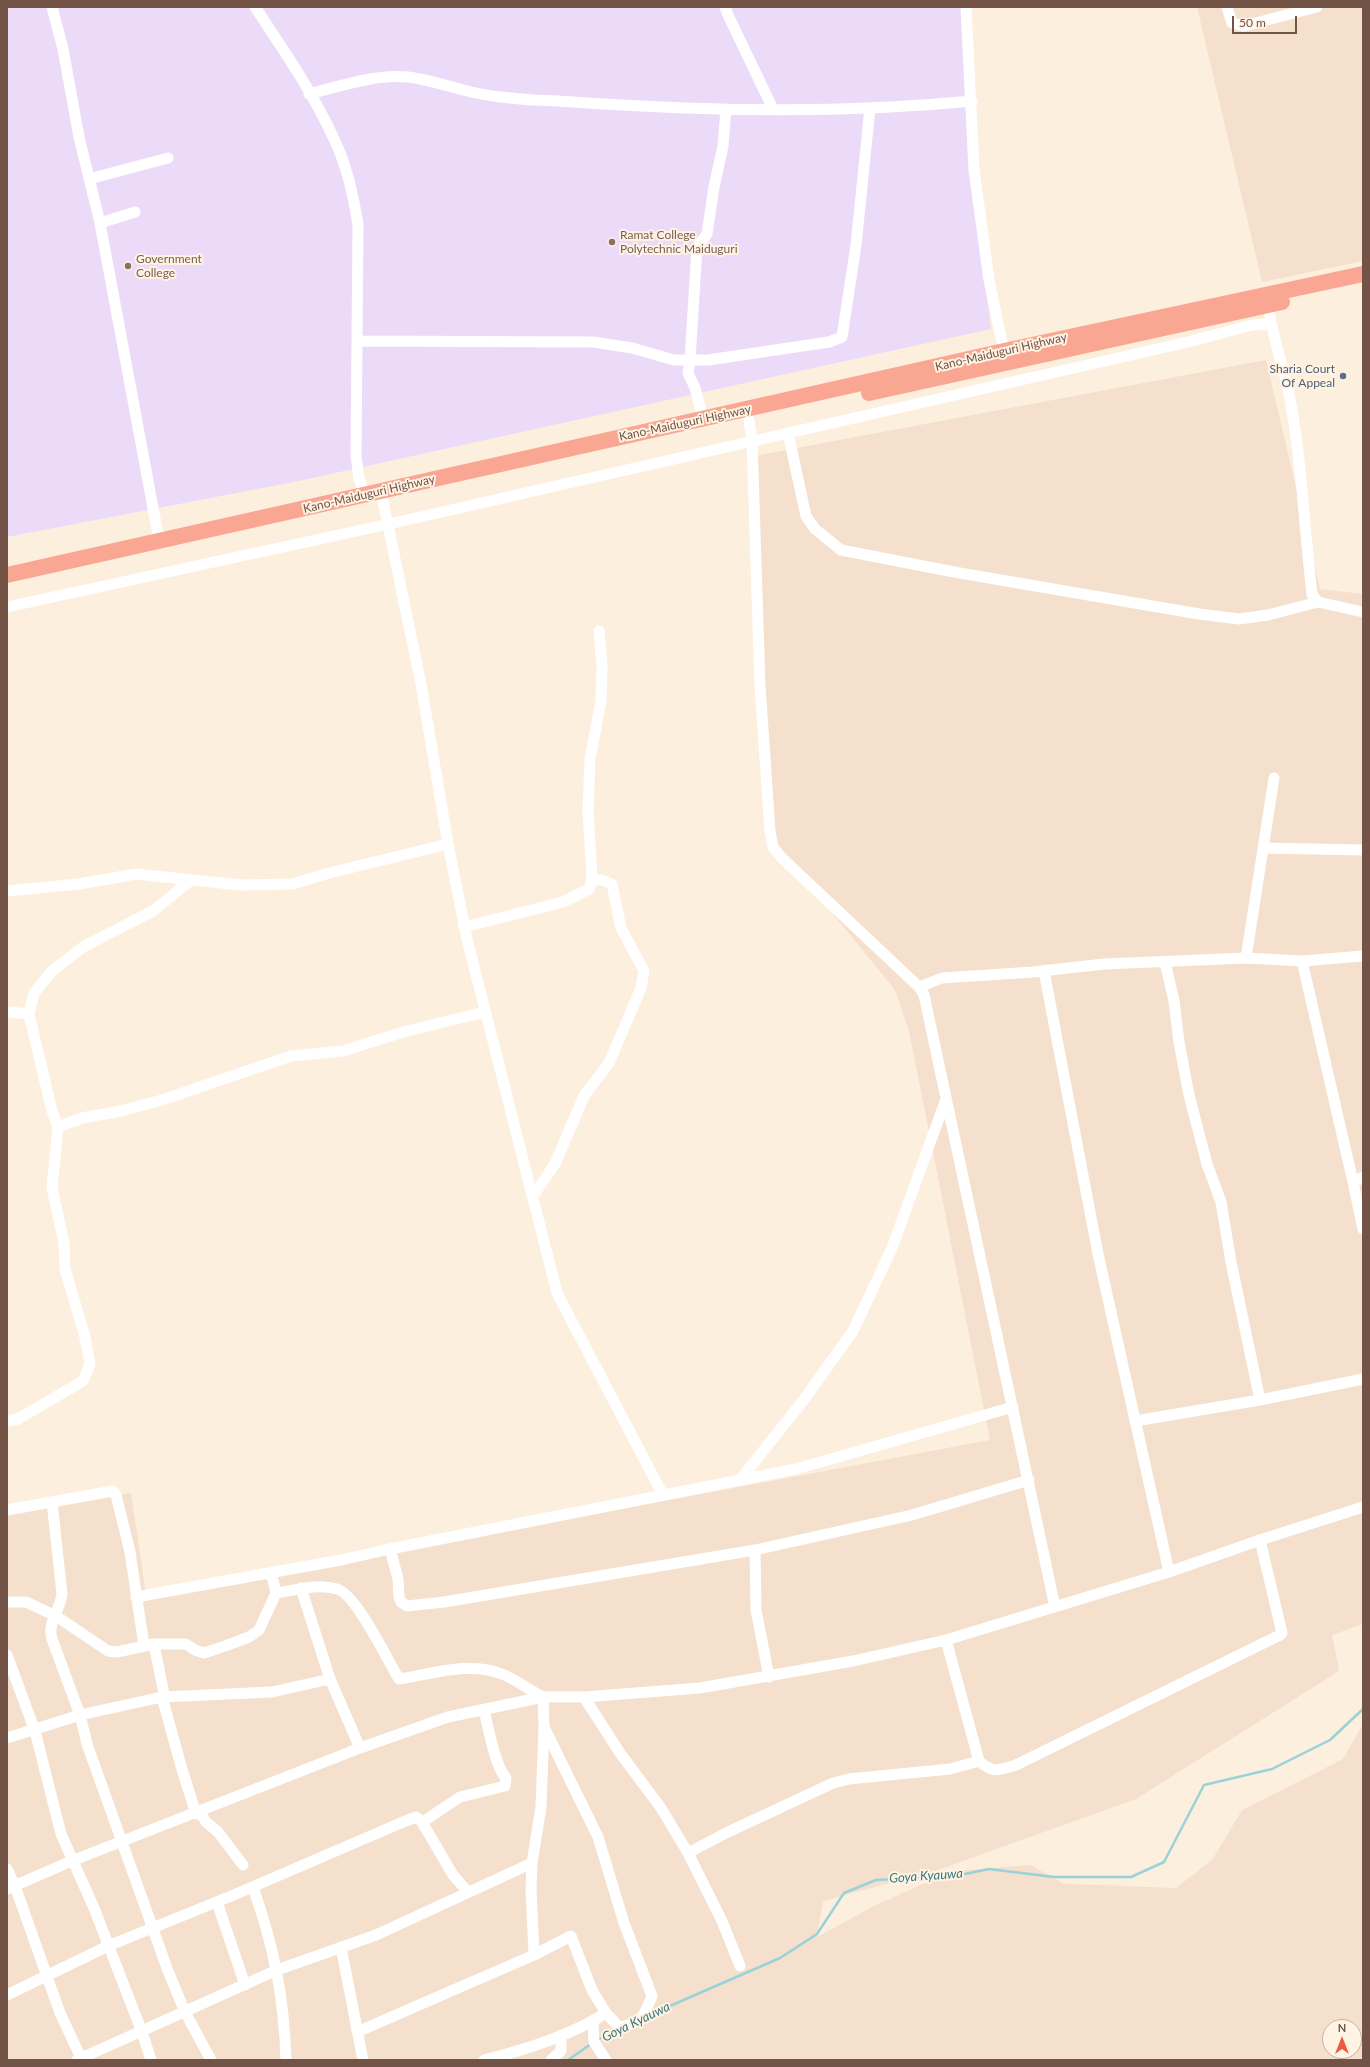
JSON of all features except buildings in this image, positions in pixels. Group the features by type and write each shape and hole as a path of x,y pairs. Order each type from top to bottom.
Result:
{"highway":[{"name":"Kano-Maiduguri Highway","path":"7,585 749,420 1005,357 1363,274"},
{"name":"Kano-Maiduguri Highway","path":"7,574 365,496 703,419 1363,285"}],"street":[{"path":"52,7 63,49 89,179 100,223 159,540"},
{"path":"255,7 309,94 334,139 351,187 358,224 356,456 359,478 365,496"},
{"path":"725,7 773,109"},
{"path":"966,7 972,101 974,170 989,280 1005,357"},
{"path":"1227,7 1232,23 1244,26 1317,7"},
{"path":"309,94 370,79 407,77 478,94 652,108 904,108 972,101"},
{"path":"356,341 593,342 632,348 674,360 708,360 828,342 842,337 856,246 870,108"},
{"path":"703,419 695,388 688,373 697,247 707,234 714,187 723,146 726,109"},
{"path":"89,179 168,158"},
{"path":"100,223 135,212"},
{"path":"1268,305 1270,324 1289,394 1299,467 1312,594 1318,602"},
{"path":"7,607 389,524 1188,342 1252,325 1270,324"},
{"path":"749,420 752,441 760,685 770,831 773,847 782,858 919,986 924,995 1055,1607"},
{"path":"788,433 806,516 815,529 841,550 1082,594 1199,614 1239,619 1268,615 1318,602 1363,612"},
{"path":"383,501 421,684 448,844 464,927 558,1293 663,1495"},
{"path":"464,927 572,899 589,889 592,880 588,811 590,759 601,701 602,666 599,631"},
{"path":"1246,958 1274,778"},
{"path":"7,891 79,884 136,874 241,885 293,884 329,873 448,844"},
{"path":"1263,848 1363,850"},
{"path":"7,1421 18,1419 83,1382 90,1364 85,1337 65,1269 64,1243 52,1188 58,1127 52,1112 29,1014 34,994 51,972 83,947 153,911 191,880"},
{"path":"533,1196 555,1164 584,1096 609,1063 641,988 644,971 622,928 612,884 602,880 592,880"},
{"path":"919,986 942,978 1044,971 1104,964 1246,958 1302,961 1363,956"},
{"path":"1302,961 1358,1180 1363,1229"},
{"path":"1165,962 1174,1001 1179,1042 1189,1095 1207,1164 1221,1202 1231,1262 1260,1400"},
{"path":"1044,971 1098,1254 1169,1572"},
{"path":"7,1012 29,1014"},
{"path":"58,1127 82,1118 121,1111 162,1100 291,1056 343,1051 403,1032 485,1012"},
{"path":"740,1480 801,1403 853,1331 892,1248 946,1099"},
{"path":"1135,1421 1260,1400 1363,1379"},
{"path":"136,1597 341,1560 811,1465 1013,1407"},
{"path":"390,1549 398,1579 399,1597 401,1602 407,1606 444,1602 755,1550 912,1515 1029,1480"},
{"path":"7,1510 114,1491 130,1552 136,1597 164,1694 162,1697 181,1766 198,1813 218,1832 242,1865"},
{"path":"52,1502 62,1594 61,1604 56,1616 51,1622 49,1630 80,1715 87,1744 168,1971 185,2012 211,2060"},
{"path":"11,1887 74,1860 198,1813 360,1748 448,1717 543,1697 584,1697 700,1688 853,1661 946,1640 1169,1572 1260,1540 1363,1507"},
{"path":"946,1640 979,1760 986,1767 996,1771 1016,1765 1280,1635 1282,1633 1260,1540"},
{"path":"755,1550 756,1610 769,1677"},
{"path":"7,1602 26,1602 56,1616 108,1651 117,1652 149,1645 186,1644 195,1650 204,1653 249,1638 259,1630 276,1593 271,1572"},
{"path":"276,1593 301,1588 318,1587 338,1589 347,1595 376,1635 399,1679 448,1670 482,1668 503,1674 543,1697"},
{"path":"301,1588 330,1679 360,1748"},
{"path":"7,1655 35,1731 61,1834 74,1860 142,2032 151,2060"},
{"path":"7,1738 35,1731 80,1715 162,1697 272,1692 330,1679"},
{"path":"534,1955 531,1889 532,1862 541,1807 544,1726 543,1697"},
{"path":"584,1697 620,1754 661,1808 688,1853 722,1921 740,1966"},
{"path":"422,1822 460,1797 505,1786 506,1778 497,1758 484,1710"},
{"path":"357,2032 534,1955 571,1936 592,1990 606,2013 619,2028 634,2025 646,2011 652,1996 624,1923 598,1837 544,1726"},
{"path":"688,1853 726,1833 832,1783 849,1779 950,1769 979,1760"},
{"path":"7,1996 47,1974 108,1946 253,1887 416,1817 422,1822 453,1874 467,1891"},
{"path":"7,1869 11,1887 47,1974 60,2014 80,2059 277,1970 376,1935 467,1891 532,1862"},
{"path":"253,1887 266,1924 277,1970 285,2031 286,2060"},
{"path":"216,1902 245,1985"},
{"path":"341,1948 363,2060"},
{"path":"484,2060 516,2052 561,2035 594,2021 606,2013"},
{"path":"594,2021 594,2042 606,2060"},
{"path":"551,2060 561,2051 561,2035"}],"shaded area":[{"name":"Ramat College Polytechnic Maiduguri","path":"7,7 962,7 968,154 991,329 294,482 7,537"},
{"path":"1197,7 1363,7 1363,261 1262,282"},
{"path":"1266,360 1320,589 1363,594 1363,1624 1332,1635 1339,1671 1136,1799 935,1871 823,1901 817,1937 876,1905 952,1871 1031,1865 1064,1884 1176,1888 1212,1860 1242,1810 1343,1759 1363,1724 1363,2060 7,2060 7,1512 131,1493 146,1594 296,1570 990,1440 909,1031 895,990 777,845 758,683 754,456"}],"waterway":[{"name":"Goya Kyauwa","path":"647,2016 780,1958 817,1934 844,1893 876,1880 955,1876 989,1869 1054,1877 1131,1877 1164,1862 1204,1785 1272,1769 1330,1740 1363,1709"},
{"name":"Goya Kyauwa","path":"597,2040 617,2030"},
{"name":"Goya Kyauwa","path":"568,2060 591,2044"}],"place":[{"name":"Ramat College Polytechnic Maiduguri","path":"612,242"},
{"name":"Government College","path":"128,266"},
{"name":"Sharia Court Of Appeal","path":"1343,376"}]}
